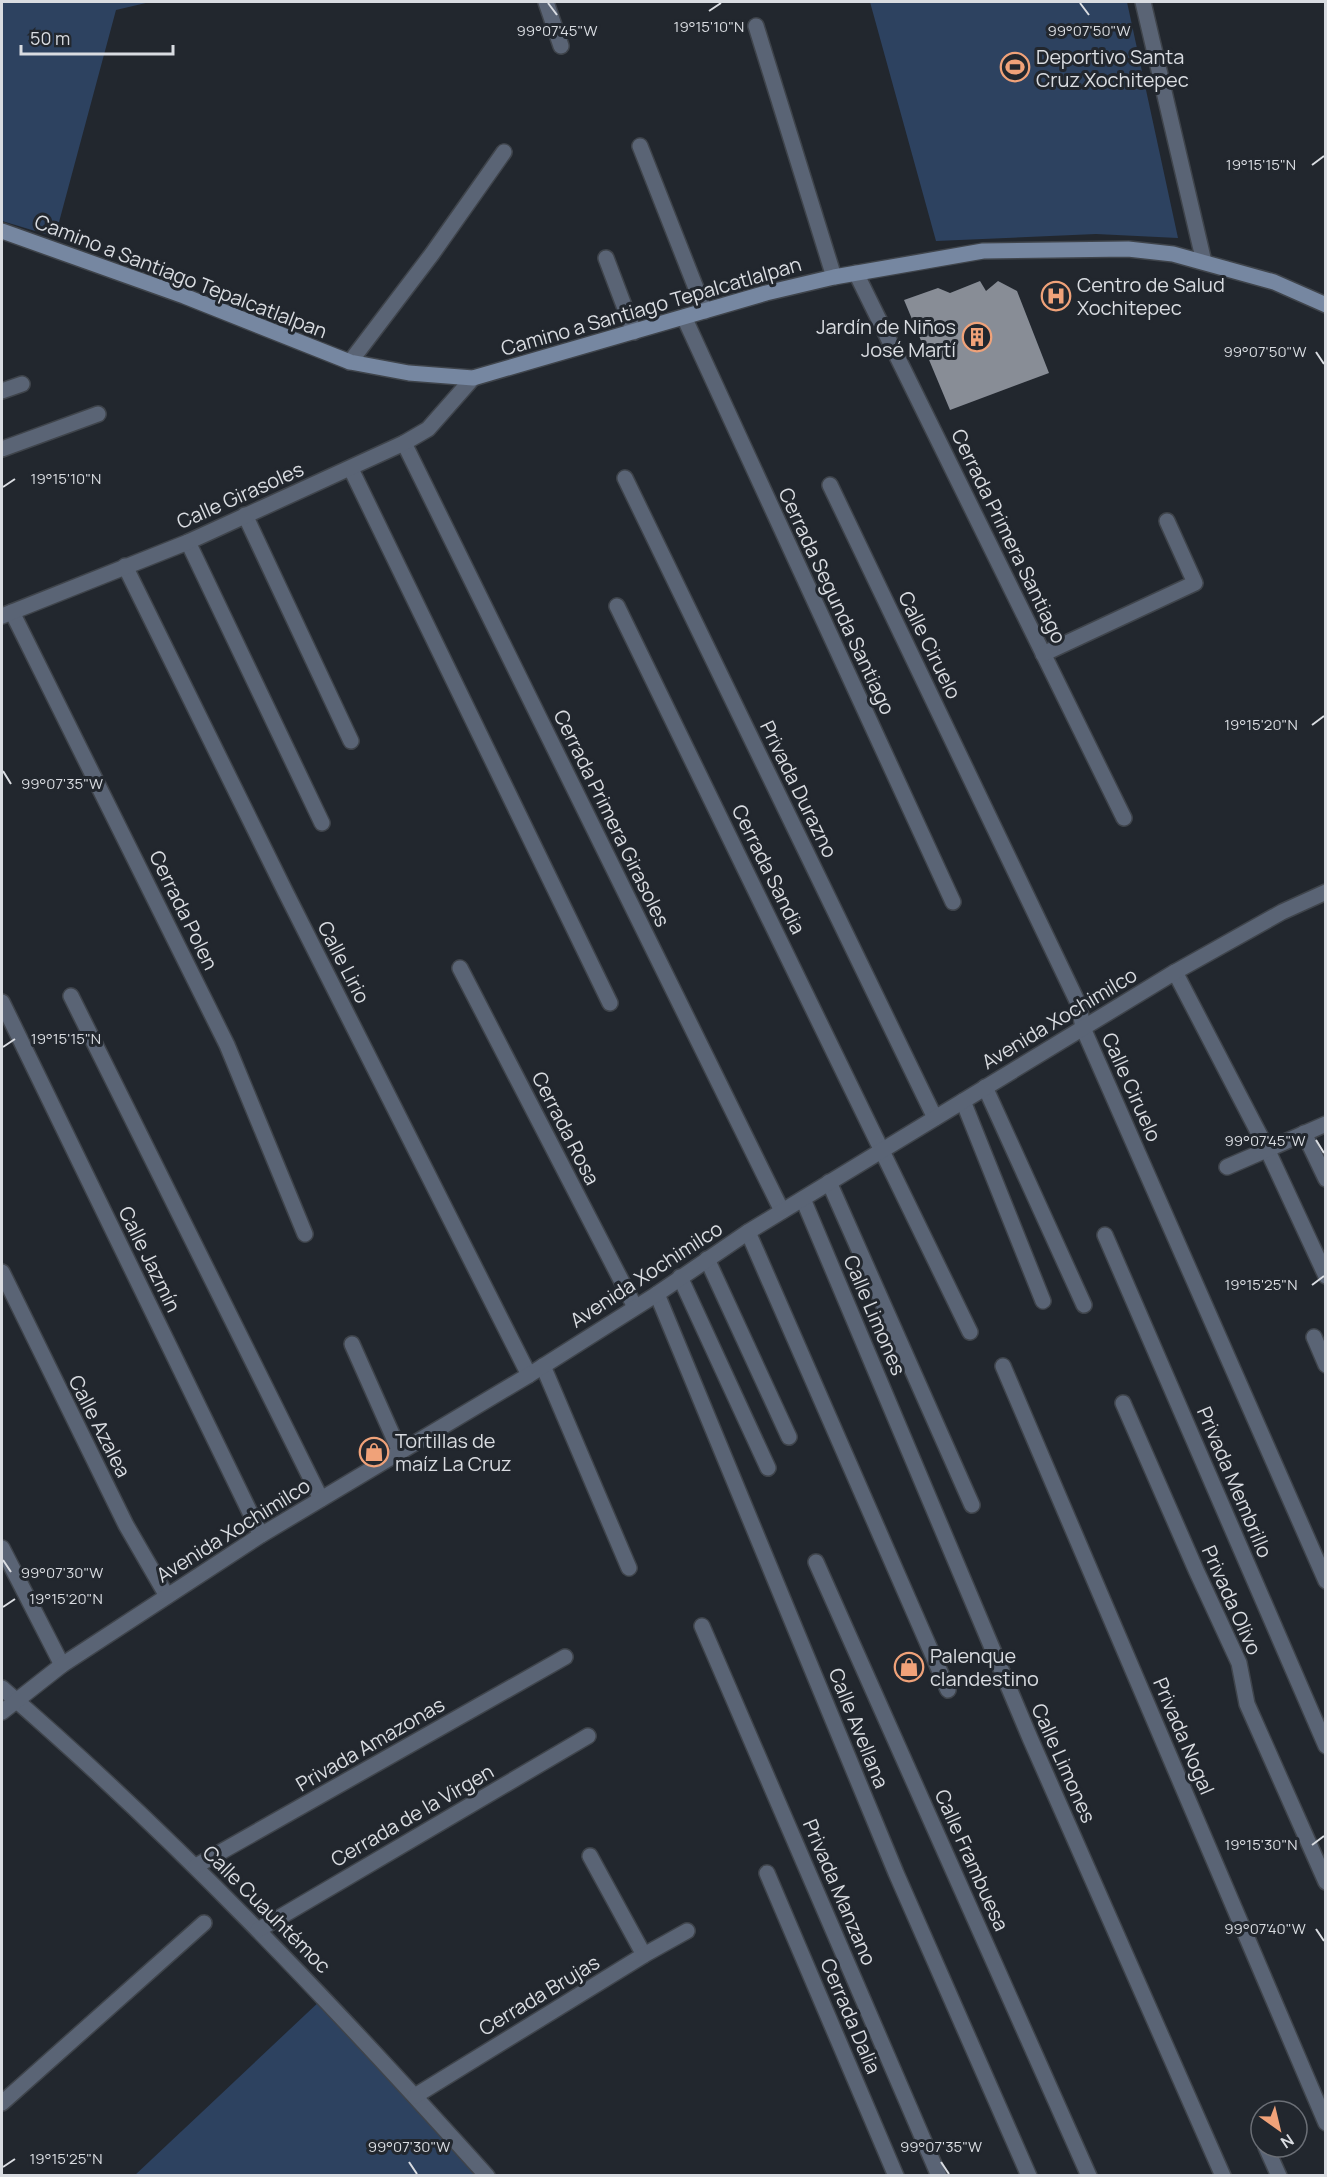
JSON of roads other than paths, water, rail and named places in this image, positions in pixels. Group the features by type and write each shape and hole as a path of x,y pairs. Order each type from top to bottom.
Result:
{"street":[{"path":"546,2 561,46"},
{"path":"1143,2 1204,262"},
{"path":"756,26 834,277"},
{"path":"640,146 705,311"},
{"path":"350,362 432,254 504,152"},
{"name":"Camino a Santiago Tepalcatlalpan","path":"2,231 184,296 350,362 409,373 473,378 766,293 834,277 983,251 1128,249 1173,254 1275,282 1326,305"},
{"path":"606,258 634,332"},
{"name":"Cerrada Primera Santiago","path":"856,273 1124,818"},
{"name":"Cerrada Segunda Santiago","path":"684,317 953,902"},
{"name":"Calle Girasoles","path":"7,614 188,542 244,515 351,470 428,429 473,378"},
{"path":"2,391 22,384"},
{"path":"2,449 98,414"},
{"name":"Cerrada Primera Girasoles","path":"404,443 782,1211"},
{"path":"351,470 610,1003"},
{"name":"Privada Durazno","path":"625,478 935,1118"},
{"name":"Calle Ciruelo","path":"830,485 1079,1005 1083,1028 1326,1581"},
{"path":"244,515 351,741"},
{"path":"1043,654 1195,583 1167,521"},
{"path":"188,542 322,823"},
{"name":"Calle Lirio","path":"125,566 279,881 529,1375"},
{"name":"Cerrada Sandia","path":"617,606 970,1332"},
{"name":"Cerrada Polen","path":"7,614 227,1045 305,1234"},
{"name":"Avenida Xochimilco","path":"2,1712 63,1665 261,1535 529,1375 657,1294 748,1232 1175,972 1282,912 1326,892"},
{"name":"Cerrada Rosa","path":"460,968 635,1307"},
{"path":"1175,972 1267,1149 1326,1276"},
{"path":"71,996 321,1499"},
{"name":"Calle Jazmín","path":"2,1002 261,1535"},
{"path":"985,1088 1084,1305"},
{"path":"963,1101 1043,1301"},
{"path":"1227,1167 1326,1124"},
{"path":"1304,1133 1326,1179"},
{"path":"829,1182 972,1505"},
{"name":"Calle Limones","path":"803,1198 1030,1738 1223,2175"},
{"path":"748,1232 948,1690"},
{"name":"Privada Membrillo","path":"1105,1235 1326,1746"},
{"path":"707,1259 789,1437"},
{"name":"Calle Azalea","path":"2,1272 126,1525 167,1596"},
{"path":"680,1277 768,1468"},
{"name":"Calle Avellana","path":"657,1294 892,1862 1029,2175"},
{"path":"1314,1338 1326,1365"},
{"path":"352,1344 400,1452"},
{"path":"543,1366 629,1568"},
{"name":"Privada Nogal","path":"1003,1366 1326,2123"},
{"name":"Privada Olivo","path":"1123,1403 1239,1663 1247,1704 1326,1882"},
{"path":"2,1548 63,1665"},
{"name":"Calle Frambuesa","path":"816,1562 1089,2175"},
{"name":"Privada Manzano","path":"702,1626 939,2175"},
{"name":"Privada Amazonas","path":"196,1866 565,1657"},
{"name":"Calle Cuauhtémoc","path":"2,1688 196,1866 487,2175"},
{"name":"Cerrada de la Virgen","path":"258,1930 588,1736"},
{"path":"590,1856 644,1955"},
{"name":"Cerrada Dalia","path":"767,1873 896,2175"},
{"path":"2,2103 204,1923"},
{"name":"Cerrada Brujas","path":"415,2096 687,1931"},
{"path":"1271,2159 1278,2175"}],"place":[{"name":"Deportivo Santa Cruz Xochitepec","path":"1015,67"},
{"name":"Centro de Salud Xochitepec","path":"1056,296"},
{"name":"Jardín de Niños José Martí","path":"977,337"},
{"name":"Tortillas de maíz La Cruz","path":"374,1452"},
{"name":"Palenque clandestino","path":"909,1667"}]}
